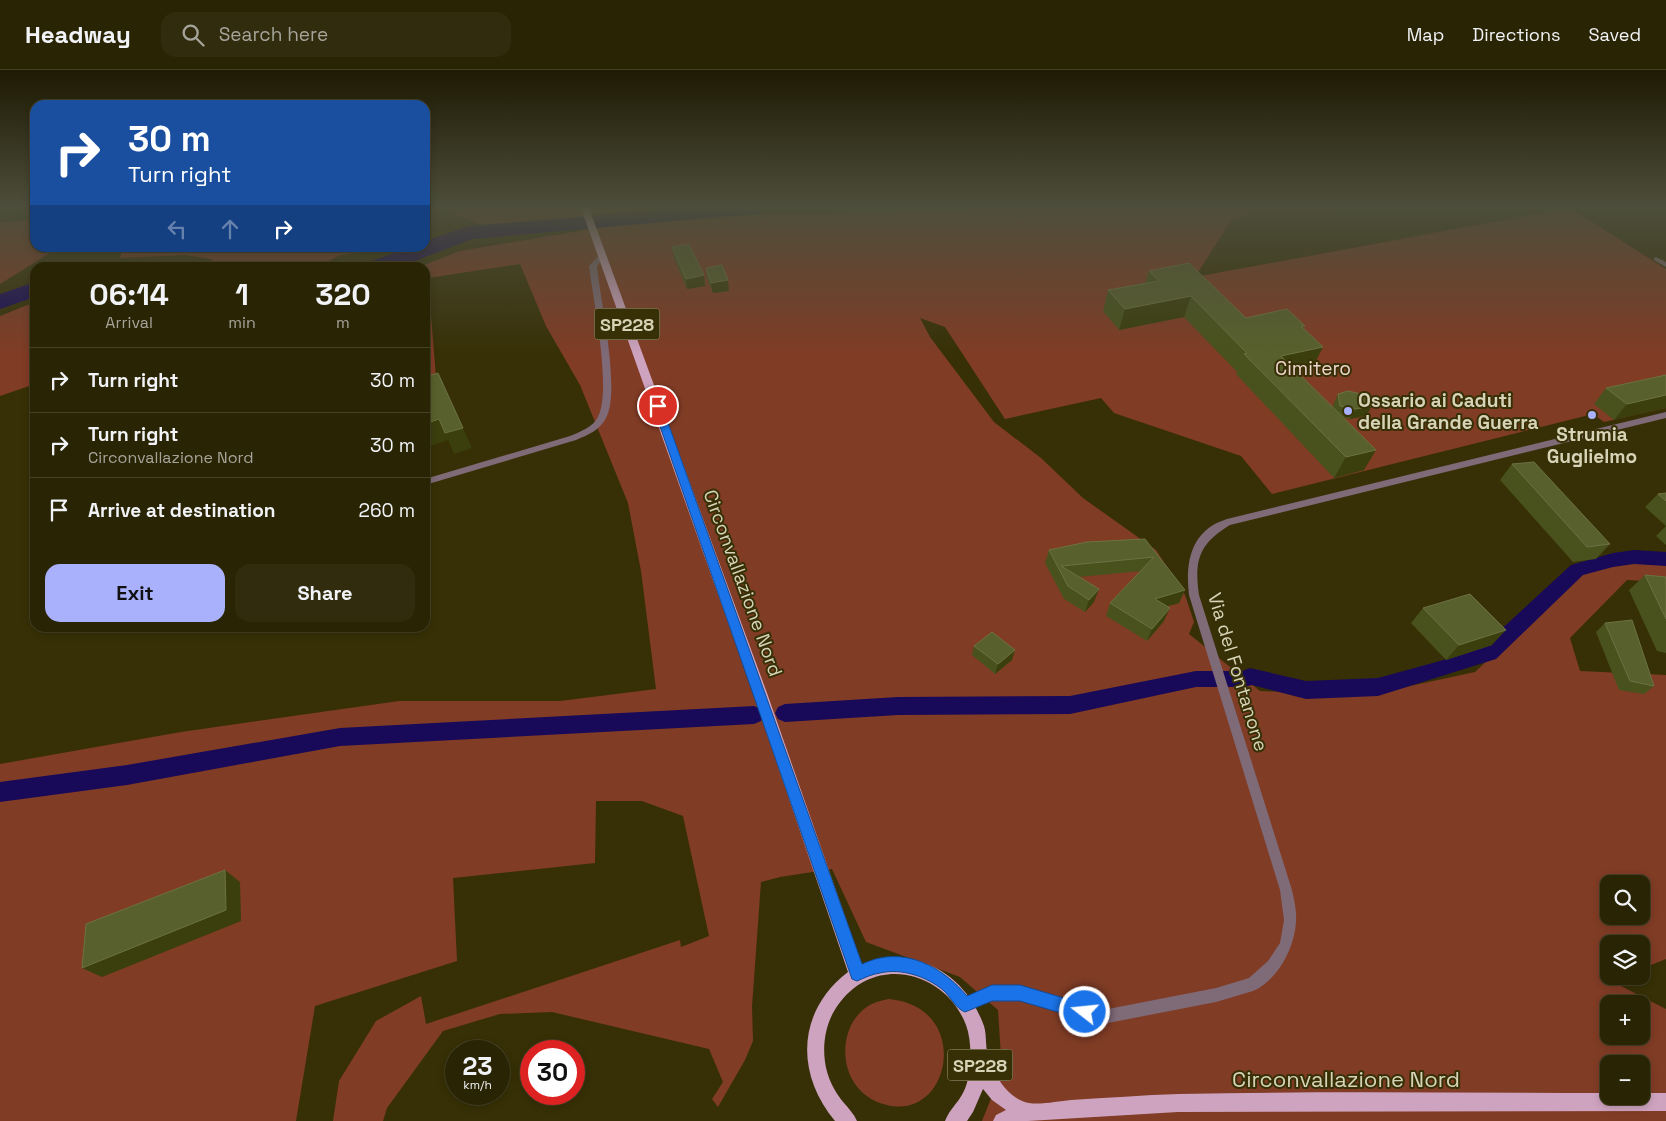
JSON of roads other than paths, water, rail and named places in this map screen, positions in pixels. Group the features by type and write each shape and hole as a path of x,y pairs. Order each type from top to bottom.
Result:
{"main road":[{"name":"Circonvallazione Nord","path":"603,257 756,684 857,974"},
{"name":"SP228","path":"842,1118 823,1088 816,1061 817,1034 824,1009 838,988 857,974 880,965 904,964 927,971 948,985 965,1004 974,1022 987,1080 999,1096 1027,1112"},
{"name":"SP228","path":"954,1121 972,1096 980,1069 979,1042"},
{"name":"Circonvallazione Nord","path":"1002,1121 1027,1112 1178,1104 1666,1102"}],"street":[{"path":"430,481 573,438 594,428 602,419 606,410 606,366 593,266 600,257"},
{"path":"1656,260 1666,265"},
{"name":"Via del Fontanone","path":"965,1004 992,993 1020,993 1085,1012 1108,1016 1216,995 1253,984 1273,966 1286,945 1290,920 1286,890 1194,595 1191,575 1193,556 1202,541 1227,522 1666,415"}],"waterway":[{"path":"390,262 404,257"},
{"path":"0,302 30,291"},
{"path":"785,713 898,706 1070,705 1196,679 1245,679 1250,676 1306,690 1378,687 1489,653 1577,570 1613,560 1634,557 1666,559"},
{"path":"0,792 127,775 340,737 754,715"}],"place":[{"name":"Ossario ai Caduti della Grande Guerra","path":"1348,411"},
{"name":"Strumia Guglielmo","path":"1592,415"}],"park label":[{"name":"Cimitero","path":"1313,368"}]}
